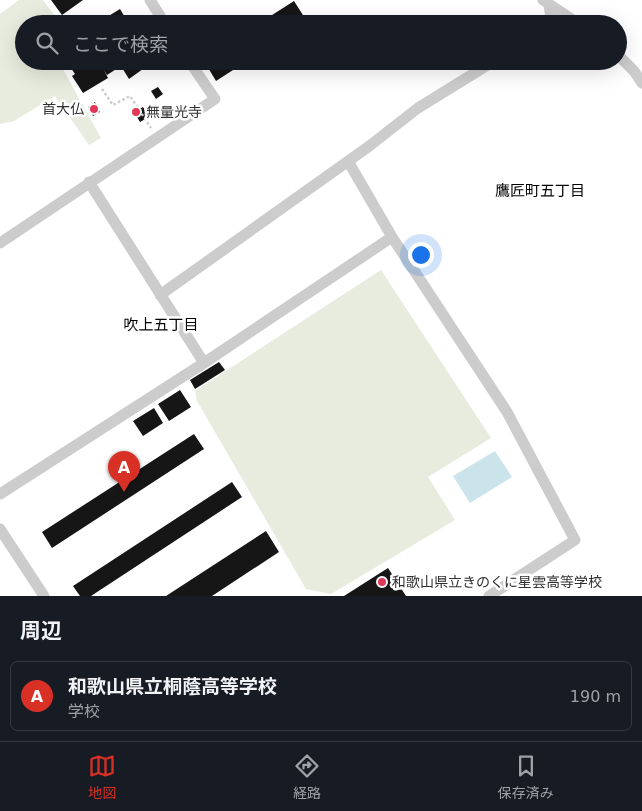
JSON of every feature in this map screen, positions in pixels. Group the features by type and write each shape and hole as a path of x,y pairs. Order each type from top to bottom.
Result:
{"street":[{"path":"150,0 159,15"},
{"path":"546,2 551,15"},
{"path":"546,2 566,15"},
{"path":"627,62 638,70 642,83"},
{"path":"0,243 215,99 196,70"},
{"path":"160,295 348,161 418,108 479,70"},
{"path":"348,161 392,237 507,412 575,540 489,596"},
{"path":"89,182 204,363"},
{"path":"0,494 204,363 392,237"},
{"path":"0,529 44,596"}],"path":[{"path":"102,89 113,106 130,96 150,125"}],"shaded area":[{"path":"19,0 43,0 54,15 15,15 15,70 63,70 101,138 89,145 55,96 14,121 0,124 0,14"},
{"path":"381,270 491,438 428,477 455,520 331,594 306,589 197,401 195,391"}],"water":[{"path":"495,451 512,477 470,503 453,476"}],"building":[{"path":"51,0 83,0 62,15"},
{"path":"294,1 303,15 272,15"},
{"path":"120,9 124,15 110,15"},
{"path":"72,70 104,70 108,78 83,93 72,76 75,74"},
{"path":"104,70 115,70 107,75"},
{"path":"123,70 142,70 129,79"},
{"path":"209,70 233,70 216,81"},
{"path":"158,87 163,94 156,99 151,91"},
{"path":"95,102 100,112 93,116 88,107"},
{"path":"143,107 149,117 140,122 134,112"},
{"path":"219,362 225,370 195,389 190,380"},
{"path":"180,390 191,407 169,421 158,404"},
{"path":"154,408 163,423 143,436 133,421"},
{"path":"194,434 204,449 52,548 42,532"},
{"path":"232,482 242,497 91,596 80,596 73,586"},
{"path":"266,531 279,552 212,596 166,596"},
{"name":"和歌山県立きのくに星雲高等学校","path":"388,568 406,596 344,596"}],"place":[{"name":"首大仏","path":"94,109"},
{"name":"無量光寺","path":"136,112"},
{"name":"和歌山県立桐蔭高等学校","path":"124,492"},
{"name":"和歌山県立きのくに星雲高等学校","path":"382,582"}],"district":[{"name":"鷹匠町五丁目","path":"540,191"},
{"name":"吹上五丁目","path":"161,325"}]}
